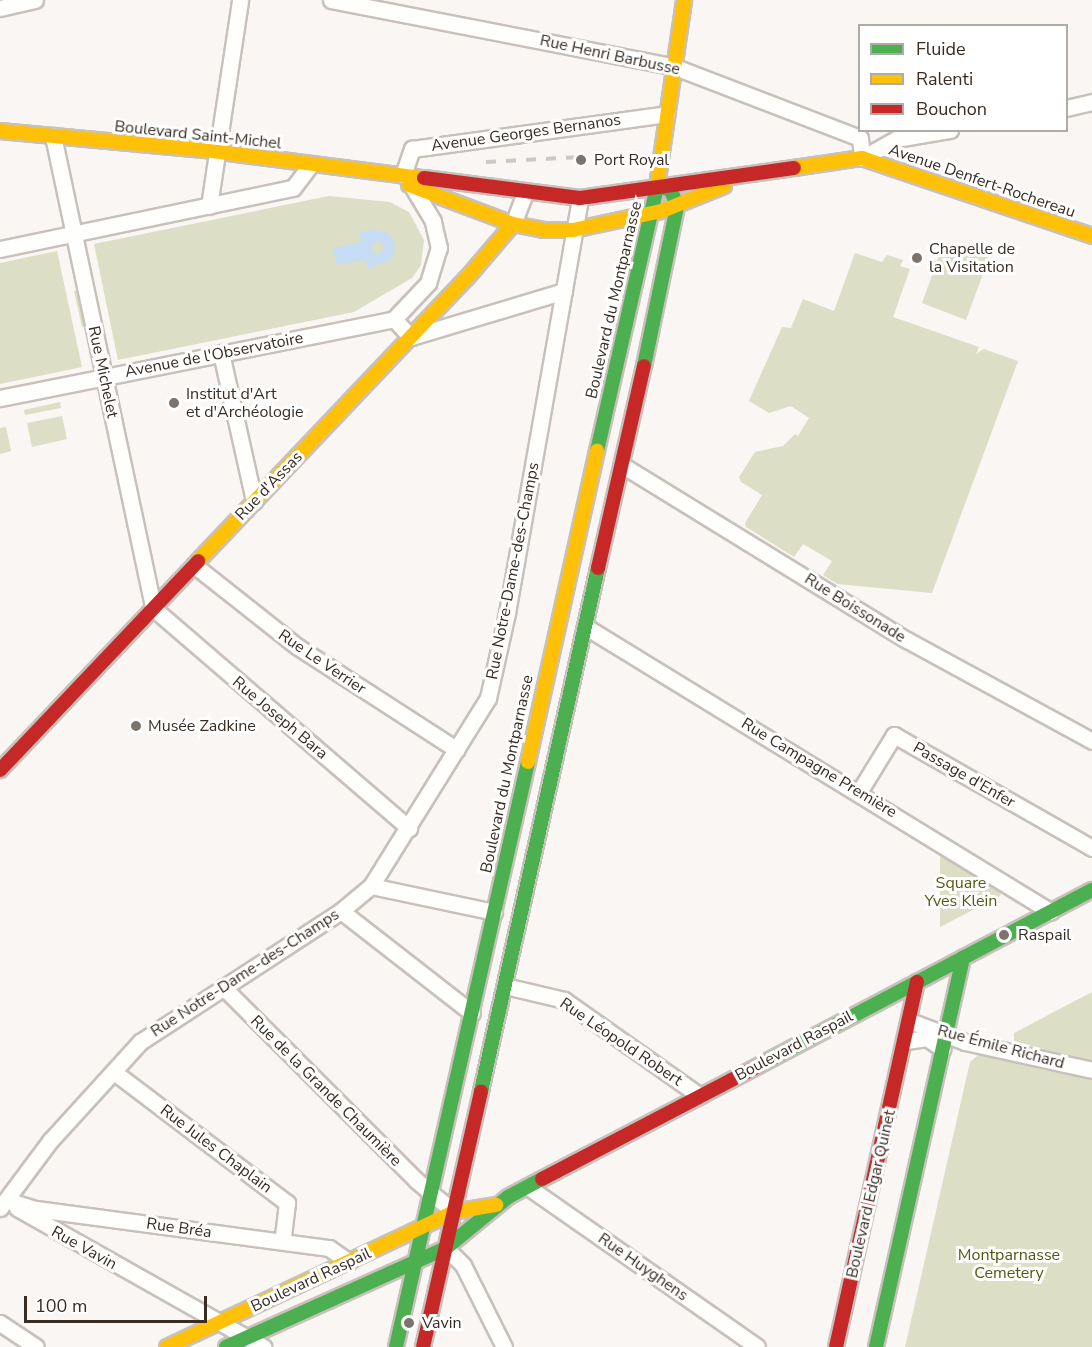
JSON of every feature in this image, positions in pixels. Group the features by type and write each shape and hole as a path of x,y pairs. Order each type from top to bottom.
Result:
{"main road":[{"path":"657,186 684,0"},
{"name":"Boulevard Saint-Michel","path":"0,130 216,152 403,179"},
{"path":"403,179 580,198 657,186 745,177 862,158"},
{"name":"Avenue Denfert-Rochereau","path":"862,158 1092,236"},
{"path":"403,179 513,224 573,230 650,214 676,206 745,177"},
{"name":"Boulevard du Montparnasse","path":"396,1347 657,186 671,190 676,206"},
{"path":"423,1347 622,465 676,206"},
{"name":"Rue d'Assas","path":"0,770 411,337 513,224"},
{"name":"Boulevard Raspail","path":"226,1347 446,1248 498,1204 528,1187 1092,890"},
{"path":"876,1347 963,958"},
{"name":"Boulevard Edgar Quinet","path":"837,1347 906,1041 917,982"},
{"name":"Boulevard Raspail","path":"167,1347 454,1212 498,1204"}],"street":[{"path":"0,8 35,0"},
{"path":"209,207 240,0"},
{"name":"Rue Henri Barbusse","path":"331,0 675,67 860,138 862,158"},
{"path":"1068,108 1092,102"},
{"name":"Avenue Georges Bernanos","path":"403,179 412,149 667,114"},
{"path":"862,158 896,140 939,132"},
{"name":"Rue Michelet","path":"53,136 153,608"},
{"path":"0,249 293,188 311,164"},
{"path":"403,179 435,228 439,248 428,283 394,319 411,337 564,291"},
{"name":"Rue d'Assas","path":"513,224 525,193"},
{"name":"Rue Notre-Dame-des-Champs","path":"2,1201 50,1141 140,1042 341,911 371,886 457,750 490,687 509,602 580,198"},
{"name":"Avenue de l'Observatoire","path":"0,398 394,319"},
{"path":"221,353 254,501"},
{"name":"Rue Boissonade","path":"622,465 907,640 1092,741"},
{"name":"Rue Le Verrier","path":"194,565 298,648 457,750"},
{"name":"Rue Joseph Bara","path":"153,608 409,828"},
{"name":"Rue Campagne Première","path":"586,627 860,792 1051,912"},
{"name":"Passage d'Enfer","path":"860,792 894,735 1092,848"},
{"path":"371,886 494,912"},
{"path":"341,911 472,1013"},
{"name":"Rue Léopold Robert","path":"505,986 564,1000 700,1096"},
{"name":"Rue de la Grande Chaumière","path":"223,987 430,1194"},
{"name":"Rue Émile Richard","path":"910,1020 945,1043 1092,1070"},
{"path":"906,1041 927,1038 945,1043"},
{"name":"Rue Jules Chaplain","path":"114,1072 287,1203 282,1241"},
{"name":"Rue Huyghens","path":"528,1187 757,1347"},
{"path":"430,1194 454,1212"},
{"name":"Rue Bréa","path":"2,1201 36,1209 329,1248 349,1262"},
{"name":"Rue Vavin","path":"2,1201 264,1347"},
{"path":"446,1248 463,1265 504,1347"},
{"path":"0,1323 36,1347"}],"green space":[{"path":"329,196 390,202 409,212 424,240 421,265 412,278 354,312 118,360 94,244"},
{"path":"944,242 989,258 966,320 922,303"},
{"path":"57,251 82,367 0,384 0,263"},
{"path":"855,253 882,262 887,255 903,260 900,266 910,269 893,317 979,347 976,354 984,349 1018,361 932,593 837,584 823,575 832,561 803,544 794,557 746,527 745,523 762,495 741,482 739,477 755,452 783,446 795,434 798,436 809,418 791,406 769,413 749,401 782,327 791,328 803,299 834,311"},
{"path":"80,290 88,326 82,327 74,291"},
{"path":"60,402 61,408 25,415 24,410"},
{"path":"62,416 67,439 32,447 27,423"},
{"path":"6,427 11,451 0,454 0,428"},
{"name":"Square Yves Klein","path":"940,853 1001,891 1000,896 940,927"},
{"path":"1092,992 1092,1066 1014,1049 1014,1033"},
{"name":"Montparnasse Cemetery","path":"978,1055 1092,1075 1092,1347 905,1347 970,1062"}],"water":[{"path":"374,229 388,233 394,241 395,250 390,260 368,269 365,260 337,265 333,248 361,242 360,232","holes":["378,240 385,247 377,255 370,249"]}],"railway":[{"path":"486,162 581,157"}],"traffic: fast":[{"path":"597,451 657,186"},
{"path":"644,366 677,206 671,190 657,186"},
{"path":"481,1091 598,568"},
{"path":"396,1347 528,762"},
{"path":"758,1066 1092,890"},
{"path":"876,1347 963,958"},
{"path":"226,1347 446,1248 508,1197 542,1179"}],"traffic: slow":[{"path":"657,186 684,0"},
{"path":"0,131 204,150 424,178"},
{"path":"794,168 862,158 1092,236"},
{"path":"409,185 513,224 543,230 573,230 662,211 724,186"},
{"path":"198,561 466,279 513,224"},
{"path":"528,762 597,451"},
{"path":"167,1347 454,1212 496,1205"}],"traffic: jam":[{"path":"424,178 580,198 794,168"},
{"path":"598,568 644,366"},
{"path":"0,770 198,561"},
{"path":"836,1347 917,982"},
{"path":"542,1179 758,1066"},
{"path":"423,1347 481,1091"}],"place":[{"name":"Port Royal","path":"581,160"},
{"name":"Chapelle de la Visitation","path":"917,258"},
{"name":"Institut d'Art et d'Archéologie","path":"174,403"},
{"name":"Musée Zadkine","path":"136,726"},
{"name":"Raspail","path":"1004,935"},
{"name":"Vavin","path":"409,1323"}]}
